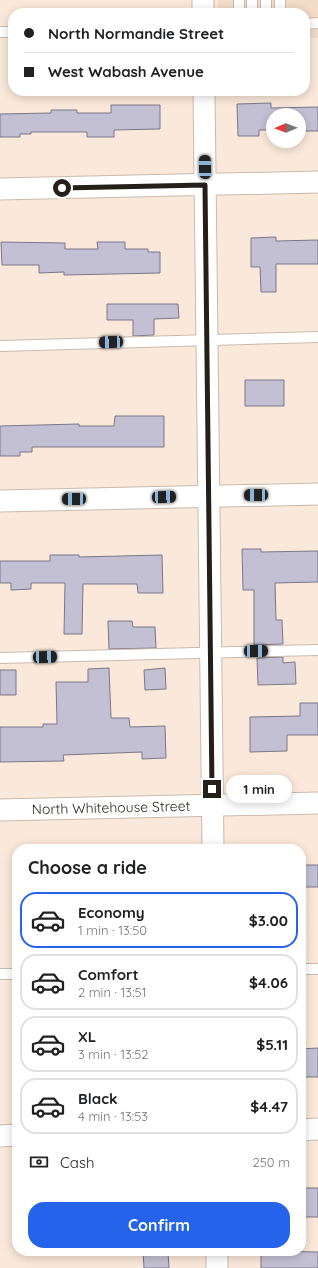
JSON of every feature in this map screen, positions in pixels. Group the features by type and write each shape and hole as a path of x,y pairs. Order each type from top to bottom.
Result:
{"street":[{"path":"204,96 213,844"},
{"path":"0,189 318,182"},
{"path":"0,501 318,494"},
{"name":"North Whitehouse Street","path":"0,810 318,803"},
{"path":"306,1130 318,1130"},
{"path":"0,1136 12,1136"},
{"path":"217,1256 217,1268"}],"lane":[{"path":"0,346 207,339 318,338"},
{"path":"0,658 318,650"},
{"path":"306,969 318,969"},
{"path":"0,974 12,974"}],"shaded area":[{"path":"218,0 318,0 318,38 310,38 310,8 218,8"}],"building":[{"path":"271,103 271,108 266,108 266,130 259,130 259,136 238,136 237,104"},
{"path":"111,105 160,105 160,129 114,130 114,137 87,137 87,132 31,132 31,134 20,134 20,137 0,137 0,114 51,113 51,110 77,110 77,113 111,113"},
{"path":"318,107 318,131 306,131 306,108 271,108"},
{"path":"276,237 276,241 318,240 318,264 276,264 276,292 261,292 260,267 251,267 251,238"},
{"path":"1,242 65,243 65,249 98,249 97,242 125,242 125,249 148,249 148,252 160,252 160,273 64,275 64,272 39,273 39,265 2,265"},
{"path":"107,304 178,304 179,318 154,319 154,335 133,336 133,320 107,320"},
{"path":"245,380 284,380 284,406 245,406"},
{"path":"115,416 164,416 164,447 32,447 32,452 20,452 20,456 0,456 0,426 79,424 79,426 114,426"},
{"path":"242,549 261,549 261,552 318,551 318,582 275,583 276,620 282,620 283,644 254,645 254,590 243,590"},
{"path":"50,555 79,555 79,557 162,555 163,593 138,593 137,584 83,584 82,634 64,634 65,583 31,583 31,589 11,590 11,583 0,583 0,561 50,561"},
{"path":"108,621 132,621 133,627 155,627 156,648 109,649"},
{"path":"283,657 283,663 295,662 296,684 258,685 257,658"},
{"path":"109,668 111,718 129,718 130,727 165,726 166,758 142,759 142,752 63,755 64,761 0,762 0,727 43,727 43,724 57,724 56,682 88,682 88,669"},
{"path":"165,668 166,689 145,690 144,670"},
{"path":"0,670 16,670 16,695 0,695"},
{"path":"300,703 318,703 318,735 287,735 287,751 250,752 250,717 300,716"},
{"path":"306,865 318,865 318,887 306,887"},
{"path":"318,1048 318,1077 306,1077 306,1049"},
{"path":"306,1188 318,1188 318,1217 306,1217"},
{"path":"306,1252 318,1252 318,1268 261,1268 261,1256 306,1256"},
{"path":"143,1256 168,1256 169,1268 144,1268"}],"route":[{"path":"62,188 205,185 212,789"}]}
